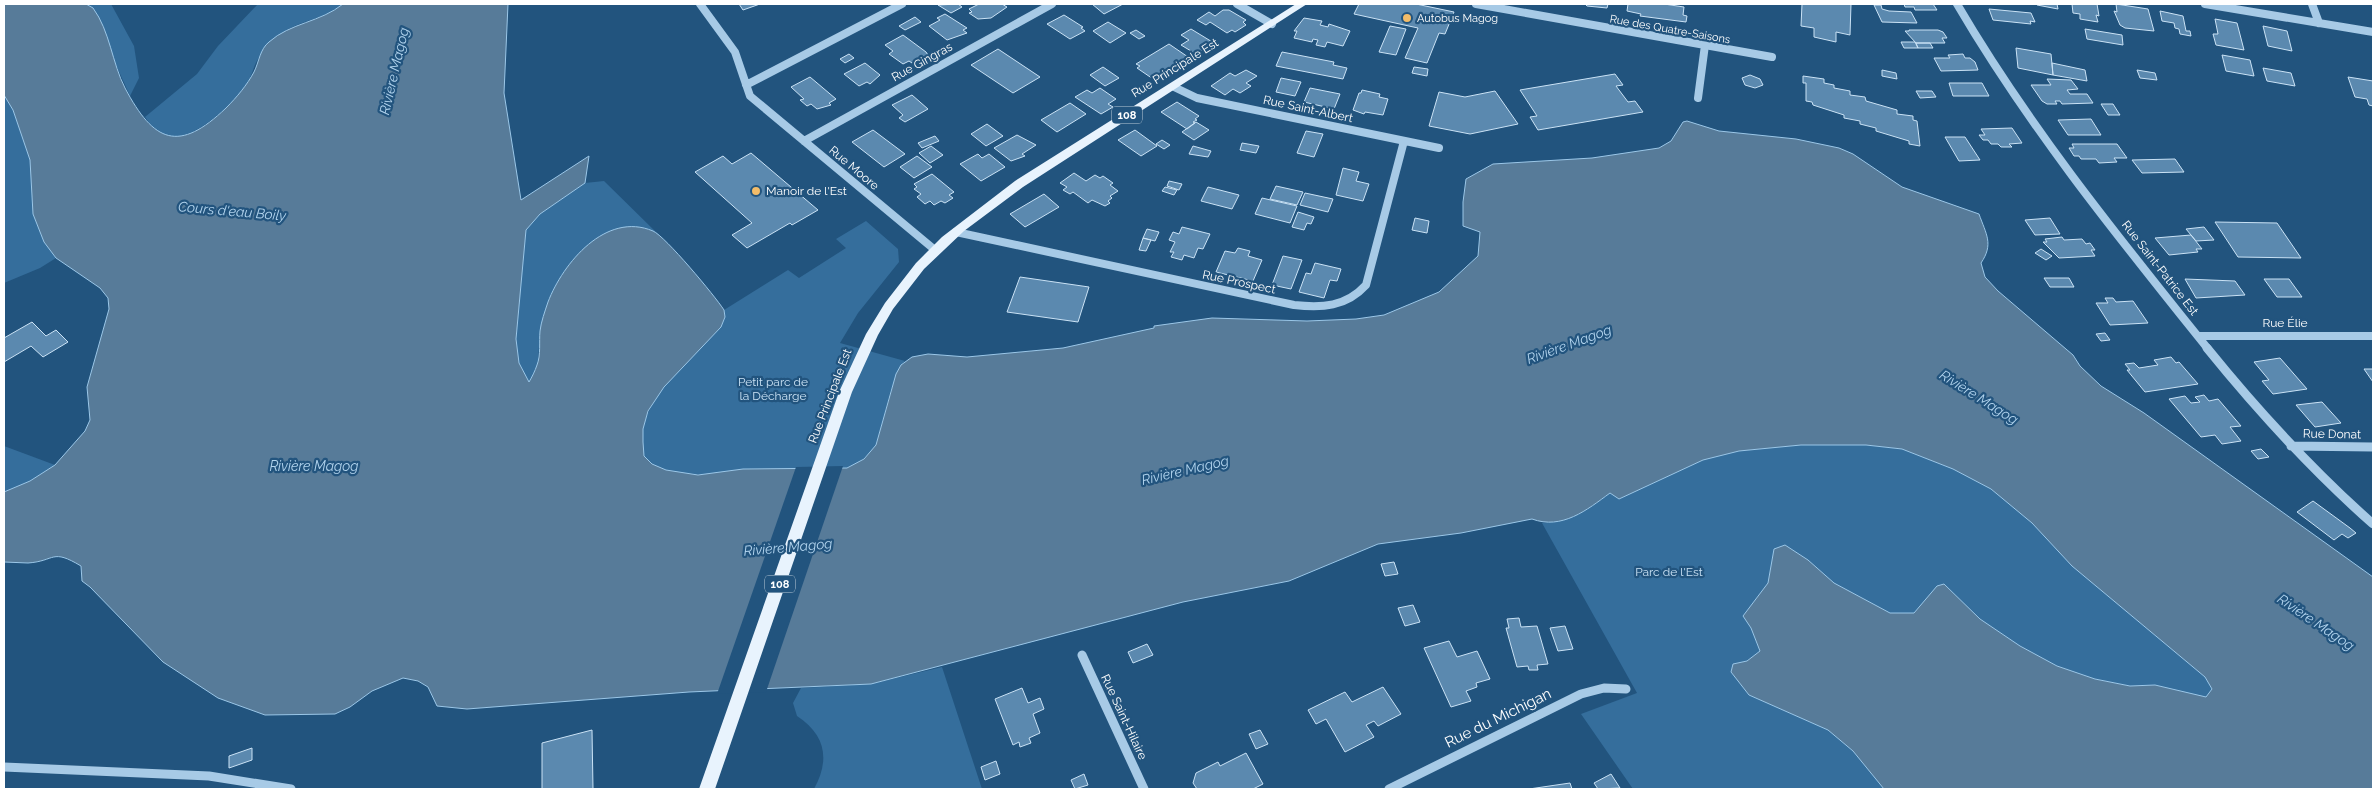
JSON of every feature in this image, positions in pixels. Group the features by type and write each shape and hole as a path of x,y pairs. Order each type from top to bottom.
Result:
{"main road":[{"name":"Rue Principale Est","path":"707,789 738,708 849,382 866,344 896,296 934,250 1026,179 1174,87 1302,4"}],"street":[{"path":"700,4 734,52 746,85 902,4"},
{"name":"Rue Gingras","path":"804,141 1052,4"},
{"path":"1237,4 1272,24"},
{"name":"Rue des Quatre-Saisons","path":"1476,4 1772,57"},
{"name":"Rue Saint-Patrice Est","path":"1957,4 2016,101 2198,336 2291,446 2321,477 2373,524"},
{"path":"2205,4 2373,32"},
{"path":"2312,4 2319,23"},
{"path":"1698,98 1705,45"},
{"name":"Rue Moore","path":"746,85 750,96 934,250"},
{"name":"Rue Saint-Albert","path":"1174,87 1197,98 1439,148"},
{"name":"Rue Prospect","path":"956,232 1294,305 1310,307 1337,305 1354,297 1366,285 1404,141"},
{"name":"Rue Élie","path":"2198,336 2373,336"},
{"name":"Rue Donat","path":"2291,446 2373,447"},
{"name":"Rue Saint-Hilaire","path":"1082,655 1144,789"},
{"name":"Rue du Michigan","path":"1388,789 1581,694 1604,688 1626,689"},
{"path":"4,767 210,776 291,789"}],"green space":[{"path":"86,4 111,4 134,46 139,78 130,96 89,5"},
{"path":"258,4 343,4 328,13 288,29 281,34 260,56 245,87 220,113 197,130 174,137 163,135 153,128 145,117 197,74 218,46"},
{"path":"4,95 13,110 30,160 33,214 44,242 56,258 40,268 4,283"},
{"path":"604,181 659,235 653,231 598,237 563,273 540,329 538,364 529,383 519,363 516,339 526,230 540,214 585,183"},
{"name":"Petit parc de la Décharge","path":"866,221 898,249 899,262 858,313 840,343 905,361 901,365 891,390 876,445 870,452 856,464 844,469 744,469 701,474 666,470 647,461 644,455 642,438 645,420 654,402 680,369 721,327 725,317 724,310 788,270 799,278 846,248 836,239"},
{"name":"Parc de l'Est","path":"1801,445 1866,445 1902,449 1953,469 1991,489 2032,523 2072,566 2205,677 2212,689 2207,698 2155,685 2130,686 2095,679 2057,666 2020,646 1980,619 1944,584 1914,613 1890,613 1834,583 1808,560 1785,545 1774,549 1768,583 1743,616 1751,628 1760,651 1747,661 1733,664 1731,672 1749,695 1828,730 1853,751 1884,789 1633,789 1581,714 1637,693 1542,523 1563,520 1579,514 1610,493 1619,499 1703,460 1739,451"},
{"path":"4,446 55,465 30,481 4,492"},
{"path":"942,667 982,789 814,789 822,768 822,749 814,731 797,716 793,703 801,688 871,684"}],"water":[{"name":"Rivière Magog","path":"4,4 86,4 93,8 107,37 125,88 146,121 157,130 169,136 181,136 194,132 230,104 251,77 262,52 269,42 286,31 325,15 343,4 508,4 504,93 521,200 589,156 585,183 540,214 526,230 516,339 519,363 529,382 538,361 543,316 548,302 564,272 588,244 603,234 619,228 636,227 653,231 668,243 701,280 724,310 725,317 721,327 664,387 648,411 643,429 644,456 652,464 666,470 698,475 743,469 847,468 864,459 876,445 896,374 901,365 912,357 928,354 967,357 1063,348 1154,328 1154,326 1212,318 1307,321 1356,319 1384,315 1439,292 1478,256 1480,232 1463,226 1463,202 1466,179 1493,164 1592,158 1659,148 1671,141 1683,122 1687,121 1719,131 1796,139 1839,148 1853,154 1902,187 1979,214 1988,239 1987,250 1981,263 1985,277 1998,291 2073,355 2080,366 2101,386 2144,413 2373,577 2373,789 1884,789 1853,751 1828,730 1749,695 1731,672 1733,664 1747,661 1760,651 1751,628 1743,616 1768,583 1774,549 1785,545 1808,560 1834,583 1890,613 1914,613 1937,586 1944,584 1980,619 2020,646 2057,666 2095,679 2130,686 2155,685 2206,697 2212,689 2205,677 2072,566 2032,523 1991,489 1953,469 1902,449 1866,445 1801,445 1739,451 1703,460 1619,499 1610,493 1583,512 1564,520 1543,522 1532,519 1461,533 1378,544 1289,581 1183,602 871,684 689,692 467,709 437,706 428,687 418,681 403,678 372,691 350,707 335,714 265,715 218,698 163,662 82,581 81,566 58,557 28,563 4,562 4,492 30,481 55,465 85,431 90,420 87,387 109,309 108,298 100,288 56,258 44,242 33,214 30,160 13,110 4,95"}],"pier":[{"path":"843,466 766,692 717,694 796,467"}],"building":[{"path":"739,4 760,4 743,10"},
{"path":"958,4 962,7 951,13 938,5"},
{"path":"979,4 1002,4 1007,7 991,18 978,19 969,13 972,12 969,9"},
{"path":"1092,4 1123,4 1104,14"},
{"path":"1359,4 1416,4 1454,12 1445,34 1439,33 1427,63 1405,58 1418,28 1354,14"},
{"path":"1585,4 1608,4 1607,8 1587,6"},
{"path":"1628,4 1664,4 1684,7 1683,15 1687,16 1686,22 1640,16 1641,14 1627,11"},
{"path":"1802,4 1851,4 1850,35 1836,32 1836,42 1814,37 1814,28 1801,26"},
{"path":"1904,4 1933,4 1937,10 1915,10 1914,7 1905,7"},
{"path":"2057,4 2058,9 2037,5"},
{"path":"2072,4 2097,4 2099,16 2096,15 2098,22 2080,19 2080,14 2073,13"},
{"path":"2116,4 2148,9 2154,31 2125,28 2120,25 2114,11 2117,12"},
{"path":"1874,5 1881,5 1882,9 1889,11 1911,12 1917,23 1882,22"},
{"path":"1989,9 2031,13 2035,22 2030,21 2031,24 1993,20"},
{"path":"1223,10 1229,10 1246,20 1243,22 1246,25 1235,32 1232,30 1227,33 1210,22 1206,25 1197,20 1209,12 1215,16"},
{"path":"2160,11 2183,16 2186,31 2190,31 2191,36 2180,34 2179,29 2175,28 2174,23 2162,21"},
{"path":"945,14 967,28 963,30 967,33 947,40 929,26 940,20 937,18"},
{"path":"1064,15 1083,27 1081,28 1085,31 1070,39 1047,24"},
{"path":"915,17 921,22 905,30 899,26"},
{"path":"1304,18 1322,21 1320,25 1328,27 1329,24 1350,31 1343,46 1327,42 1325,47 1316,45 1318,40 1313,39 1312,42 1294,38 1297,31 1294,31"},
{"path":"2215,19 2237,23 2244,50 2216,45 2213,34 2218,34"},
{"path":"1108,22 1126,33 1110,43 1093,31"},
{"path":"1390,26 1406,29 1396,55 1379,52"},
{"path":"2263,26 2287,31 2292,51 2268,46"},
{"path":"1191,29 1214,43 1196,54 1181,45 1189,40 1181,35"},
{"path":"2085,29 2122,35 2123,45 2087,39"},
{"path":"1136,30 1145,36 1139,39 1130,33"},
{"path":"1938,30 1943,32 1947,38 1942,38 1945,43 1916,43 1905,31"},
{"path":"903,35 928,55 912,63 909,61 903,64 889,54 893,51 885,45"},
{"path":"1901,42 1915,42 1918,48 1904,48"},
{"path":"1916,43 1930,43 1933,48 1918,48"},
{"path":"1169,44 1188,57 1174,65 1178,68 1156,81 1137,68 1140,66 1136,64"},
{"path":"2016,48 2051,54 2053,75 2018,68"},
{"path":"998,49 1040,77 1013,93 971,65"},
{"path":"1282,52 1334,62 1333,65 1347,68 1343,79 1276,66"},
{"path":"849,54 854,58 845,63 840,59"},
{"path":"1963,54 1965,58 1970,58 1975,62 1978,70 1941,71 1934,58 1950,58 1948,55"},
{"path":"2222,55 2250,60 2254,76 2226,71"},
{"path":"865,63 880,75 870,84 867,82 859,86 844,74"},
{"path":"2052,63 2085,70 2087,81 2053,75"},
{"path":"1103,67 1119,78 1105,86 1090,75"},
{"path":"1414,67 1428,69 1427,76 1412,73"},
{"path":"2263,68 2291,73 2295,86 2267,81"},
{"path":"1246,70 1257,76 1246,83 1251,86 1240,93 1233,89 1225,95 1211,86 1230,73 1235,76"},
{"path":"1882,70 1896,73 1897,79 1882,76"},
{"path":"2137,70 2155,73 2157,80 2140,78"},
{"path":"1615,74 1623,85 1616,86 1628,102 1635,101 1643,112 1538,130 1530,117 1537,116 1520,90"},
{"path":"1750,75 1760,79 1763,85 1755,88 1745,85 1742,78"},
{"path":"1803,76 1824,79 1824,83 1834,85 1834,88 1850,91 1850,95 1865,97 1866,101 1897,110 1897,114 1913,116 1913,120 1917,121 1920,146 1909,144 1909,141 1876,131 1876,128 1860,124 1860,121 1844,118 1844,115 1806,101 1806,83 1803,83"},
{"path":"810,77 836,99 829,103 831,105 817,109 811,104 807,106 800,100 804,99 791,87"},
{"path":"2348,77 2373,81 2373,106 2369,105 2367,99 2355,97"},
{"path":"1281,78 1301,82 1295,96 1276,92"},
{"path":"2047,79 2071,80 2078,89 2067,90 2070,94 2087,94 2093,103 2062,104 2060,101 2055,101 2057,104 2047,104 2042,101 2031,85 2051,85"},
{"path":"1949,83 1982,83 1989,96 1953,96"},
{"path":"1100,88 1116,99 1108,104 1113,107 1101,114 1075,97 1087,90 1092,93"},
{"path":"1310,88 1340,94 1334,109 1304,102"},
{"path":"1362,90 1380,94 1379,97 1388,99 1383,115 1365,112 1364,114 1353,110 1359,93"},
{"path":"1495,91 1518,124 1470,134 1429,126 1439,92 1465,97"},
{"path":"1916,91 1932,91 1936,97 1920,98"},
{"path":"912,95 928,109 905,122 899,118 903,115 892,105"},
{"path":"1177,102 1199,116 1193,122 1195,123 1187,129 1161,112"},
{"path":"1070,103 1086,114 1057,132 1041,120"},
{"path":"2101,104 2113,104 2120,115 2108,115"},
{"path":"2091,119 2101,135 2068,135 2058,120"},
{"path":"1196,122 1209,130 1194,140 1182,132"},
{"path":"987,124 1003,136 986,146 971,134"},
{"path":"2012,128 2022,143 2009,144 2012,147 2001,147 1998,144 1991,144 1988,140 1983,140 1979,135 1985,135 1981,129"},
{"path":"873,130 905,154 884,167 852,142"},
{"path":"1135,130 1157,146 1141,156 1118,140"},
{"path":"1306,131 1323,134 1314,157 1297,153"},
{"path":"1017,135 1036,145 1022,154 1025,156 1011,161 994,148"},
{"path":"935,136 939,141 922,148 918,143"},
{"path":"1945,137 1965,137 1980,160 1959,161"},
{"path":"1162,140 1170,145 1164,149 1156,144"},
{"path":"1242,143 1259,146 1256,153 1240,150"},
{"path":"2072,144 2117,144 2127,158 2114,158 2117,162 2099,163 2096,159 2081,159 2079,156 2074,156 2069,148 2074,148"},
{"path":"931,146 943,155 930,163 919,153"},
{"path":"1193,146 1211,151 1208,157 1189,154"},
{"name":"Manoir de l'Est","path":"751,153 818,210 792,225 790,223 747,248 732,235 752,223 695,172 723,156 732,164"},
{"path":"978,154 982,158 989,154 1005,167 981,181 960,164"},
{"path":"917,156 932,167 914,178 900,167"},
{"path":"2175,159 2184,172 2142,173 2132,160"},
{"path":"1343,168 1359,172 1356,181 1369,184 1363,201 1336,195"},
{"path":"1074,173 1086,181 1095,175 1100,178 1103,176 1113,183 1110,185 1118,191 1110,196 1112,198 1108,201 1110,203 1105,206 1092,200 1088,203 1073,192 1070,194 1063,190 1067,187 1060,183"},
{"path":"932,174 954,192 949,195 953,198 945,203 941,201 934,205 930,201 925,204 917,197 921,194 914,189 917,187 914,184"},
{"path":"1169,181 1182,184 1179,190 1167,186"},
{"path":"1276,186 1303,192 1297,205 1270,199"},
{"path":"1165,187 1177,190 1174,195 1162,191"},
{"path":"1208,187 1239,195 1232,209 1201,201"},
{"path":"1305,193 1333,199 1328,212 1300,205"},
{"path":"1044,194 1059,207 1025,227 1010,214"},
{"path":"1262,198 1297,206 1290,223 1255,214"},
{"path":"1298,212 1314,217 1311,224 1307,223 1304,230 1292,227"},
{"path":"1415,218 1429,221 1427,233 1412,230"},
{"path":"2050,218 2060,234 2035,235 2025,220"},
{"path":"2215,222 2277,223 2301,258 2238,257"},
{"path":"1182,227 1210,234 1203,249 1198,248 1194,258 1184,255 1182,260 1171,257 1174,252 1170,252 1175,242 1169,240 1173,232 1179,234"},
{"path":"2204,227 2214,240 2196,241 2186,229"},
{"path":"1147,229 1159,232 1155,241 1143,238"},
{"path":"2191,235 2202,249 2196,249 2198,252 2169,255 2155,238"},
{"path":"2062,237 2064,240 2082,239 2086,244 2090,243 2095,250 2091,250 2095,256 2059,258 2043,242 2047,242 2045,239"},
{"path":"1143,238 1151,240 1146,251 1139,250"},
{"path":"1238,248 1250,251 1248,256 1262,260 1253,281 1216,272 1225,251 1235,253"},
{"path":"2041,249 2052,256 2046,260 2035,253"},
{"path":"1283,256 1302,260 1291,289 1272,285"},
{"path":"1315,263 1341,269 1337,281 1330,280 1324,298 1299,292 1306,273 1311,274"},
{"path":"1020,277 1089,287 1078,322 1007,312"},
{"path":"2044,278 2069,278 2074,287 2050,287"},
{"path":"2185,279 2235,281 2245,295 2196,298"},
{"path":"2264,279 2289,279 2302,297 2277,297"},
{"path":"2105,298 2113,298 2116,302 2133,301 2148,323 2110,325 2096,303 2108,303"},
{"path":"32,322 46,336 56,330 68,342 43,357 31,346 4,362 4,338"},
{"path":"2105,333 2110,340 2101,341 2096,334"},
{"path":"2171,357 2176,363 2179,362 2198,384 2145,392 2127,370 2130,370 2125,364 2134,363 2139,368 2158,365 2154,360"},
{"path":"2280,358 2307,389 2273,394 2262,381 2269,380 2254,362"},
{"path":"2364,369 2373,369 2373,382"},
{"path":"2204,395 2209,401 2218,399 2241,426 2230,427 2241,441 2222,444 2215,435 2201,437 2169,399 2185,396 2191,403 2200,402 2195,397"},
{"path":"2322,402 2341,423 2315,427 2296,405"},
{"path":"2261,449 2269,457 2258,459 2251,451"},
{"path":"2313,501 2356,533 2348,538 2342,534 2334,540 2297,512"},
{"path":"1394,562 1398,574 1385,576 1381,564"},
{"path":"1413,605 1420,622 1405,626 1398,608"},
{"path":"1519,618 1521,627 1537,626 1548,664 1537,665 1538,670 1529,670 1528,666 1517,667 1506,628 1509,628 1507,619"},
{"path":"1565,626 1573,649 1558,651 1550,628"},
{"path":"1449,641 1457,657 1477,651 1490,679 1476,683 1477,687 1466,691 1471,701 1451,707 1424,648"},
{"path":"1147,644 1153,655 1133,663 1128,652"},
{"path":"1383,687 1401,714 1378,726 1374,721 1366,725 1374,737 1345,752 1326,719 1316,724 1308,710 1345,692 1352,702"},
{"path":"1022,688 1028,703 1040,698 1044,709 1033,714 1040,733 1029,738 1031,743 1020,747 1019,742 1013,745 995,699"},
{"path":"592,730 593,789 542,789 542,743"},
{"path":"1260,730 1268,744 1256,749 1249,734"},
{"path":"252,748 252,760 229,768 229,756"},
{"path":"1246,753 1263,784 1253,789 1197,789 1193,783 1196,773 1218,762 1220,766"},
{"path":"996,761 1000,774 985,780 981,767"},
{"path":"1084,774 1088,785 1075,789 1071,780"},
{"path":"1611,774 1620,788 1598,789 1594,783"},
{"path":"1570,783 1572,789 1529,789"}],"place":[{"name":"Autobus Magog","path":"1407,18"},
{"name":"Manoir de l'Est","path":"756,191"}],"water label":[{"name":"Cours d'eau Boily","path":"232,211"}]}
